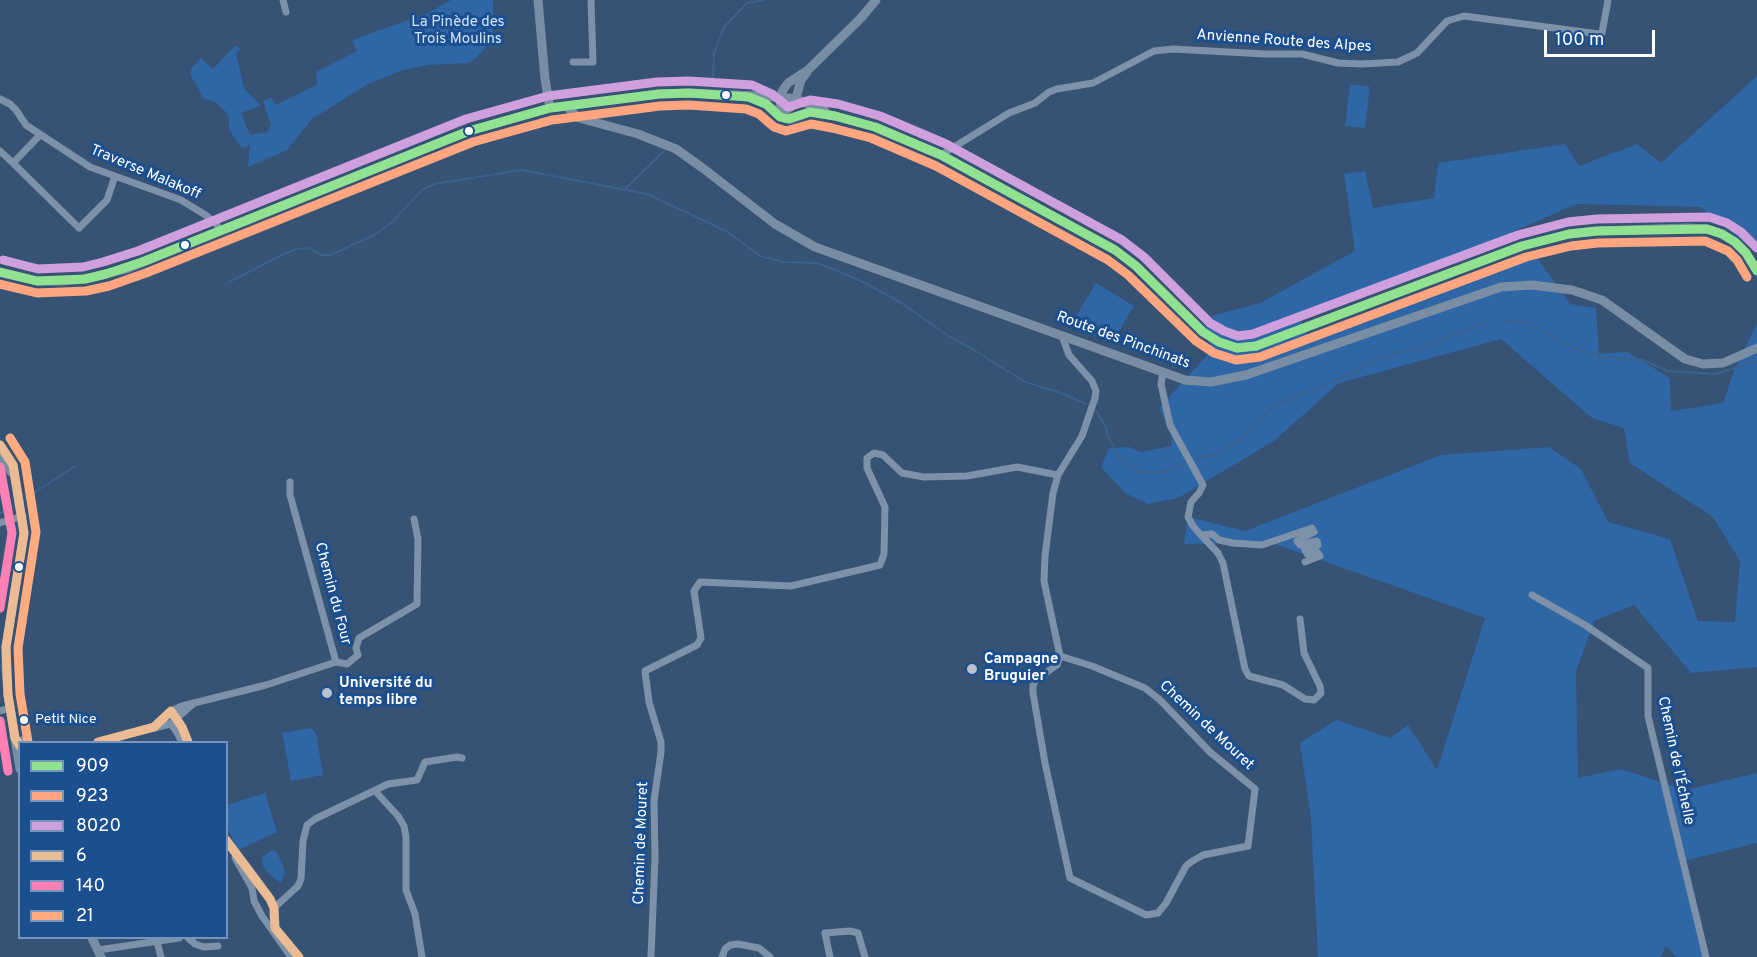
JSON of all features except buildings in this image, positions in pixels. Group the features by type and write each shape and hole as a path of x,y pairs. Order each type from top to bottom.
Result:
{"main road":[{"path":"538,0 550,108"},
{"path":"781,114 790,108 801,80 808,70 876,0"},
{"path":"781,114 782,93 788,83 808,70"},
{"path":"799,88 809,104"},
{"path":"0,272 37,281 85,279 126,269 469,131 550,108 659,94 749,97 782,93 794,101 809,104 835,116"},
{"path":"749,97 781,114 810,112 835,116 874,127 940,155 1115,250 1136,266 1203,332 1219,342 1237,348 1256,346 1522,246 1569,234 1597,231 1707,229 1722,234 1735,243 1746,253 1757,271"},
{"name":"Route des Pinchinats","path":"566,106 579,118 676,149 775,224 815,247 1185,380 1223,381 1501,287 1532,285 1572,290 1602,300 1685,358 1702,364 1723,363 1757,348"},
{"path":"0,445 13,465 24,533 9,631 5,709 20,741"},
{"path":"0,456 10,470 18,491"},
{"path":"9,631 10,683 20,741"},
{"path":"92,939 100,954"}],"street":[{"path":"283,0 286,12"},
{"path":"573,62 592,62 591,0"},
{"name":"Anvienne Route des Alpes","path":"940,155 1009,113 1035,102 1049,92 1093,83 1146,54 1163,49 1302,54 1338,63 1398,62 1417,52 1447,21 1464,16 1599,34 1602,33 1608,0"},
{"name":"Traverse Malakoff","path":"0,99 10,104 26,125 90,167 180,200 207,216 220,231"},
{"path":"13,163 40,135"},
{"path":"0,151 79,228 107,200 115,177"},
{"path":"1060,656 1044,581 1053,493 1058,475 1082,436 1096,391 1092,381 1069,355 1062,336"},
{"path":"1162,373 1161,384 1170,425 1203,485 1200,493 1191,502 1188,517 1218,553 1223,563 1245,669 1249,676 1283,686 1305,699 1314,700 1321,693 1320,686 1304,653 1300,620"},
{"name":"Chemin de Mouret","path":"651,957 655,858 654,801 661,742 649,702 645,671 697,645 701,638 694,591 700,582 792,586 880,565 884,554 885,507 867,468 867,458 874,453 883,455 902,473 924,477 967,476 1017,467 1058,475"},
{"name":"Chemin du Four","path":"171,711 182,705 266,685 336,662 291,495 291,482"},
{"path":"0,523 22,514"},
{"path":"336,662 348,664 358,655 356,648 359,638 417,604 418,539 414,519"},
{"path":"1201,535 1212,534 1219,540 1262,545 1312,528 1314,532 1297,541 1300,545 1317,541 1318,545 1305,550 1306,554 1317,552 1320,556 1305,562"},
{"name":"Chemin de l’Échelle","path":"1532,595 1585,625 1648,668 1648,716 1706,957"},
{"name":"Chemin de Mouret","path":"1060,656 1092,666 1145,688 1160,700 1203,746 1255,789 1248,846 1203,855 1191,862 1186,866 1158,913 1146,915 1070,878 1045,764 1033,693 1036,680 1057,664 1060,656"},
{"name":"Chemin du Four","path":"170,724 193,704"},
{"path":"171,711 188,741"},
{"path":"171,711 170,724 181,741"},
{"path":"154,727 171,711"},
{"path":"102,741 170,724"},
{"path":"264,918 298,886 301,879 304,831 307,825 388,784 417,780 425,762 462,758"},
{"path":"375,791 404,826 406,890 415,914 422,957"},
{"path":"228,842 267,896 273,912 275,928 299,957"},
{"path":"228,843 255,897 257,907 272,933 291,957"},
{"path":"255,897 290,894"},
{"path":"830,957 825,933 850,931 858,933 865,957"},
{"path":"100,954 156,939 161,957"},
{"path":"189,939 204,947 218,946"},
{"path":"722,957 725,949 730,945 738,944 759,948 770,957"}],"green space":[{"name":"La Pinède des Trois Moulins","path":"451,0 493,0 493,39 476,58 469,63 429,65 403,70 368,84 312,119 287,150 248,167 250,145 242,148 229,130 229,118 225,111 215,102 204,99 191,76 191,69 201,58 213,69 235,46 241,49 236,53 244,88 261,106 241,113 250,135 267,132 271,125 263,101 271,97 276,105 317,85 316,72 357,51 352,40 428,13"},
{"path":"1757,76 1757,253 1701,207 1577,204 1431,267 1299,317 1307,335 1533,252 1570,304 1596,308 1599,354 1627,352 1670,378 1671,411 1723,403 1735,368 1757,324 1757,667 1691,673 1634,605 1594,621 1576,672 1578,778 1621,769 1685,790 1757,773 1757,843 1683,861 1707,957 1677,957 1666,946 1660,957 1318,957 1311,819 1300,743 1336,720 1390,738 1408,725 1437,770 1485,618 1272,543 1184,544 1188,517 1245,531 1441,455 1549,447 1581,469 1608,522 1670,539 1698,621 1735,622 1740,561 1713,517 1630,463 1624,428 1592,418 1501,339 1339,383 1274,441 1178,498 1148,504 1125,493 1101,467 1109,448 1129,447 1141,452 1172,446 1171,431 1159,408 1212,350 1204,318 1260,303 1355,251 1344,174 1365,171 1373,208 1434,198 1438,163 1565,144 1579,166 1637,144 1661,163"},
{"path":"1350,84 1370,87 1365,128 1345,126"},
{"path":"1096,283 1134,306 1114,339 1076,316"},
{"path":"311,728 316,733 323,775 291,781 282,733"},
{"path":"265,793 277,832 238,850 228,829 228,805"},
{"path":"272,850 277,852 285,871 281,883 263,866 262,857"}],"waterway":[{"path":"713,78 714,53 724,27 747,3 764,0"},
{"path":"626,188 664,151"},
{"path":"229,282 296,249 308,248 322,255 331,255 374,235 391,223 422,190 434,184 522,170 647,194 726,231 760,256 784,262 817,263 838,271 900,302 950,337 1025,382 1064,394 1086,404"},
{"path":"1504,321 1529,323 1571,347 1601,357 1643,360 1667,371 1715,374 1757,362"},
{"path":"1197,459 1223,452 1275,405 1351,374 1381,358 1429,345 1486,322"},
{"path":"1096,411 1119,457 1139,471 1156,473 1189,461"},
{"path":"23,500 75,466"},
{"path":"0,513 15,505"}],"transit line":[{"name":"8020","path":"3,260 38,269 83,267 103,262 138,251 466,119 548,96 657,82 689,81 752,85 772,94 788,107 810,100 838,104 880,116 946,144 1122,240 1144,257 1210,323 1238,336 1253,334 1518,235 1568,222 1597,219 1709,217 1727,223 1741,232 1757,248"},
{"name":"909","path":"0,272 37,281 85,279 106,274 142,262 469,131 550,108 659,94 689,93 749,97 766,104 780,117 788,119 810,112 835,116 875,127 941,155 1115,250 1136,266 1203,332 1219,342 1237,348 1256,346 1522,246 1569,234 1597,231 1707,229 1735,242 1746,253 1757,271"},
{"name":"923","path":"0,284 37,293 86,291 109,286 473,142 552,120 660,106 689,105 746,109 759,114 774,127 786,131 811,124 832,128 871,138 936,166 1108,260 1128,275 1196,341 1214,353 1236,360 1260,357 1526,257 1571,246 1598,243 1705,241 1728,251 1737,260 1747,277"},
{"name":"21","path":"10,438 25,462 36,532 18,648 20,694 28,741"},
{"name":"6","path":"0,445 13,465 24,533 6,647 8,695 15,738 18,743"},
{"name":"140","path":"0,467 12,533 0,608"},
{"name":"6","path":"102,741 154,727 171,711 182,727 188,741"},
{"name":"140","path":"0,721 8,771"},
{"name":"6","path":"228,843 270,899 274,908 275,928 299,957"}],"place":[{"name":"Campagne Bruguier","path":"972,669"},
{"name":"Université du temps libre","path":"327,693"},
{"name":"Petit Nice","path":"24,720"}]}
